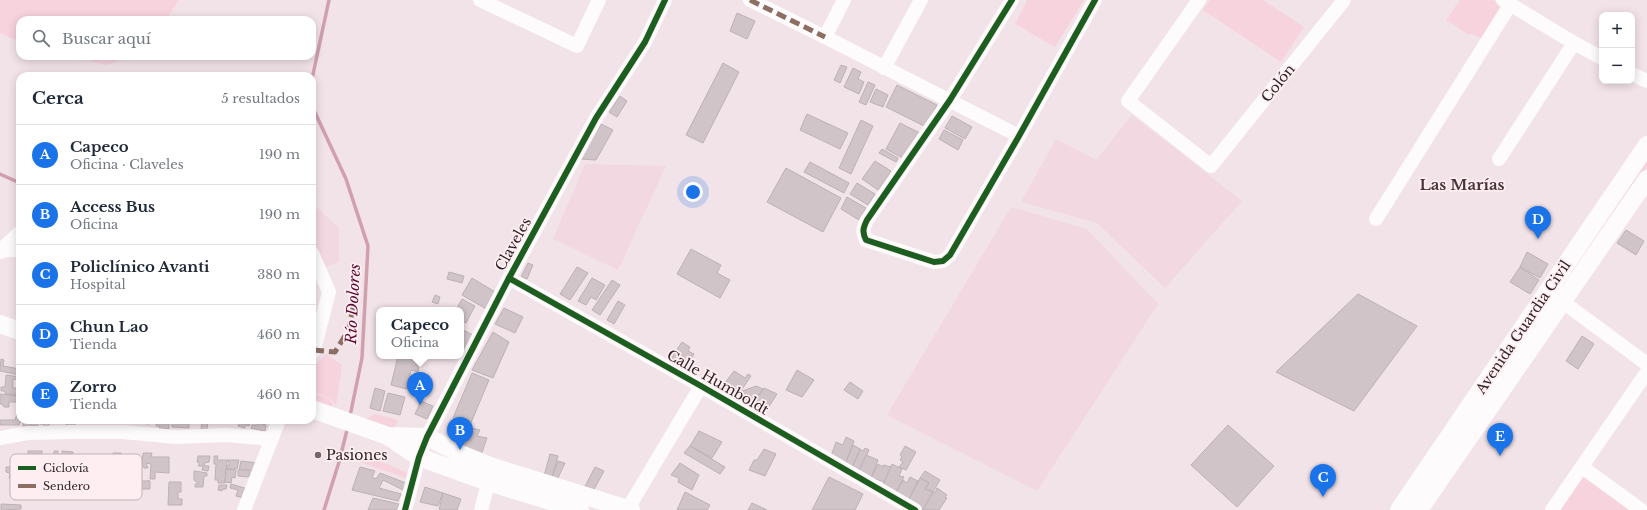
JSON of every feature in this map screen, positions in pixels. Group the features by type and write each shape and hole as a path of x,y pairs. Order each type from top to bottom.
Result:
{"main road":[{"name":"Avenida Guardia Civil","path":"1410,508 1547,292 1647,145"},
{"name":"Avenida Guardia Civil","path":"1410,508 1563,302 1647,179"},
{"path":"0,324 16,330"},
{"path":"316,411 333,418 388,436 419,457 628,510"},
{"path":"388,436 427,437 461,454 491,475 580,510"}],"street":[{"path":"480,0 577,46 599,0"},
{"name":"Claveles","path":"405,510 419,457 427,437 508,278 596,118 646,42 665,0"},
{"path":"750,0 1020,136"},
{"path":"825,37 844,0"},
{"path":"884,68 921,0"},
{"path":"1012,0 950,100 867,220 863,228 863,235 866,240 934,262 944,260 950,255 1020,136 1095,0"},
{"name":"Colón","path":"1199,0 1128,101 1211,166 1344,0"},
{"path":"1376,219 1506,2 1599,56"},
{"path":"1499,159 1574,43"},
{"path":"1635,75 1647,81"},
{"path":"0,251 16,236"},
{"path":"0,251 11,249 16,250"},
{"path":"316,262 329,292 316,341"},
{"name":"Calle Humboldt","path":"508,278 701,386 915,510"},
{"path":"1547,292 1563,302 1647,364"},
{"path":"1552,510 1647,372"},
{"path":"628,510 701,386"},
{"path":"244,510 278,424"},
{"path":"0,438 28,432 123,432 176,437 226,435 272,439"},
{"path":"1582,467 1641,510"},
{"path":"481,510 491,475"}],"shaded area":[{"path":"0,0 179,0 169,16 16,16 16,40 0,33"},
{"path":"1027,0 1084,0 1055,47 1015,24"},
{"path":"1210,0 1263,0 1304,27 1281,62 1203,10"},
{"path":"1460,0 1492,0 1506,7 1484,39 1471,34 1469,35 1446,20"},
{"path":"88,60 121,60 106,65"},
{"path":"1132,115 1242,201 1165,288 1097,223 1021,202 1056,139 1096,160"},
{"path":"1647,157 1647,167 1570,281 1565,277"},
{"path":"585,164 666,166 618,270 553,239"},
{"path":"316,207 339,228 339,262 316,271"},
{"path":"1011,207 1087,229 1158,304 1037,491 887,415"},
{"path":"326,354 342,365 336,406 329,398 316,393 316,365"},
{"path":"316,394 328,398 333,404 333,409 316,402"},
{"path":"376,414 398,420 394,429 361,421"},
{"path":"357,450 407,473 409,479 362,463"},
{"path":"1584,476 1630,510 1560,510"}],"building":[{"path":"737,13 755,21 747,39 730,31"},
{"path":"723,63 739,72 703,143 686,135"},
{"path":"841,65 847,67 840,83 834,80"},
{"path":"853,68 861,72 858,79 864,82 859,94 844,87"},
{"path":"868,82 875,85 866,105 859,102"},
{"path":"897,85 937,105 926,127 886,107"},
{"path":"876,89 888,95 883,107 870,102"},
{"path":"620,96 627,101 617,117 609,112"},
{"path":"807,114 848,133 840,149 800,130"},
{"path":"952,116 972,127 965,139 945,128"},
{"path":"861,120 873,126 851,174 839,168"},
{"path":"900,123 920,133 906,160 886,149"},
{"path":"601,124 613,130 596,160 580,159"},
{"path":"944,130 963,140 958,150 939,139"},
{"path":"882,149 898,158 896,162 879,153"},
{"path":"875,161 891,171 878,190 862,179"},
{"path":"810,162 849,183 844,193 804,172"},
{"path":"786,168 841,198 823,232 767,202"},
{"path":"857,183 875,194 868,205 850,194"},
{"path":"847,197 866,208 859,220 841,209"},
{"path":"1626,230 1644,241 1636,255 1617,243"},
{"path":"691,249 721,265 717,273 730,280 720,298 677,274"},
{"path":"1527,252 1548,264 1540,278 1520,267"},
{"path":"528,263 533,265 527,279 521,277"},
{"path":"577,267 588,273 570,300 560,294"},
{"path":"1520,267 1539,280 1530,294 1510,282"},
{"path":"449,272 464,276 462,283 447,279"},
{"path":"472,278 497,293 488,310 462,295"},
{"path":"592,278 605,285 596,300 591,297 586,305 578,301"},
{"path":"612,280 620,285 600,315 592,310"},
{"path":"1358,294 1417,326 1354,411 1276,372"},
{"path":"435,295 440,297 438,304 432,302"},
{"path":"462,299 475,306 466,323 464,322 464,307 458,307"},
{"path":"618,301 625,305 614,324 607,320"},
{"path":"504,308 523,317 515,333 495,324"},
{"path":"464,330 475,336 467,353 464,352"},
{"path":"493,332 509,342 493,378 472,370"},
{"path":"1582,336 1594,344 1578,369 1566,361"},
{"path":"682,342 690,347 688,351 694,354 684,372 668,363"},
{"path":"1,359 4,360 3,366 16,368 16,374 0,371"},
{"path":"397,359 420,359 418,372 411,370 407,389 391,385"},
{"path":"797,370 814,380 802,397 786,390"},
{"path":"734,371 745,378 748,374 751,376 740,392 721,388"},
{"path":"472,373 489,380 470,425 453,418"},
{"path":"6,375 16,376 16,379 13,379 13,388 16,388 16,395 6,394 4,391 1,391 1,387 5,387"},
{"path":"850,382 863,391 858,399 844,390"},
{"path":"756,386 763,389 759,395 746,402 740,392"},
{"path":"375,388 385,391 380,411 370,408"},
{"path":"764,388 777,394 766,411 753,404"},
{"path":"388,393 405,397 400,415 383,411"},
{"path":"0,394 16,396 16,402 9,402 9,407 4,407 0,404"},
{"path":"421,401 433,406 427,419 415,414"},
{"path":"16,417 16,424 19,425 0,425 0,420 15,420"},
{"path":"23,424 38,424 38,426 23,426"},
{"path":"66,424 75,424 75,429 66,429"},
{"path":"156,424 169,424 169,429 159,428 160,426 156,426"},
{"path":"172,424 189,424 189,428 172,427"},
{"path":"202,424 208,424 207,431 201,430"},
{"path":"239,424 250,424 249,426 245,425 245,428 238,426"},
{"path":"252,425 266,425 265,431 251,428"},
{"path":"1228,425 1274,466 1237,507 1191,465"},
{"path":"471,428 480,430 477,436 487,438 480,458 460,450"},
{"path":"699,431 722,442 712,458 690,446"},
{"path":"846,437 854,441 846,462 831,456 836,442 843,445"},
{"path":"853,445 860,449 853,466 846,462"},
{"path":"690,446 725,467 720,474 684,453"},
{"path":"905,446 916,452 906,470 899,467 903,462 900,460 902,457 900,455"},
{"path":"865,448 869,450 860,470 853,466 860,449 863,451"},
{"path":"764,449 776,454 765,476 749,470 754,460 757,460"},
{"path":"28,451 42,451 42,454 28,454"},
{"path":"54,451 58,451 58,454 54,454"},
{"path":"62,451 73,452 73,454 62,454"},
{"path":"143,453 152,453 151,457 169,457 169,473 155,472 155,479 150,479 151,464 146,463 148,468 144,468 142,464"},
{"path":"550,454 558,456 552,478 544,476"},
{"path":"866,455 878,460 871,478 858,473"},
{"path":"198,456 210,456 209,462 204,463 205,466 209,466 208,471 202,470 203,466 198,466"},
{"path":"214,456 218,456 217,460 227,460 225,483 218,483 218,480 215,480 216,464 214,464"},
{"path":"227,460 239,460 237,469 227,469 227,465 230,465"},
{"path":"241,461 258,463 257,471 239,470"},
{"path":"558,461 565,463 557,480 552,478"},
{"path":"680,463 699,475 692,490 678,482 679,478 671,475"},
{"path":"878,464 883,467 883,465 891,467 885,482 871,478"},
{"path":"892,464 902,469 899,476 904,477 895,494 882,487"},
{"path":"6,467 10,467 10,473 6,472"},
{"path":"360,467 375,471 372,477 376,479 380,473 406,483 403,490 383,480 379,488 401,494 398,501 352,490"},
{"path":"595,467 604,471 591,495 582,492"},
{"path":"226,469 236,470 235,478 232,477 231,483 225,482"},
{"path":"238,470 250,470 250,475 248,477 238,476"},
{"path":"194,471 207,473 207,476 204,476 203,487 195,487 195,484 199,484 194,480"},
{"path":"925,471 940,480 933,492 925,489 929,483 920,478"},
{"path":"829,477 863,494 855,510 812,510"},
{"path":"910,477 918,481 908,501 895,494 903,480 907,483"},
{"path":"920,478 929,483 925,489 933,492 923,510 908,501"},
{"path":"142,481 150,481 150,489 142,489"},
{"path":"169,482 181,482 181,492 178,492 178,499 182,499 182,505 168,505"},
{"path":"231,484 251,490 248,499 236,496 238,490 230,488"},
{"path":"219,485 227,485 226,489 223,489 222,491 218,490"},
{"path":"425,487 443,493 438,506 420,502"},
{"path":"937,488 947,495 945,497 947,498 939,510 923,510 933,492 935,493"},
{"path":"685,492 710,505 707,510 677,510"},
{"path":"443,493 461,499 457,510 439,510"},
{"path":"373,498 399,504 396,510 368,510"},
{"path":"752,503 767,510 748,510"},
{"path":"1,504 21,505 21,509 1,510"}],"waterway":[{"name":"Río Dolores","path":"314,72 329,0"},
{"name":"Río Dolores","path":"316,115 346,179 368,246 362,358 350,416"},
{"path":"0,174 16,181"},
{"name":"Río Dolores","path":"324,510 339,462 348,426"}],"marked path":[{"path":"750,0 825,37"},
{"path":"316,350 335,352 348,331 353,308 354,281"}],"cycle path":[{"path":"405,510 419,457 427,437 509,278 596,118 645,42 665,0"},
{"path":"1012,0 950,100 867,220 864,230 866,240 934,262 943,261 950,255 1095,0"},
{"path":"509,278 701,386 915,510"}],"place":[{"name":"Chun Lao","path":"1538,239"},
{"name":"Capeco","path":"420,405"},
{"name":"Access Bus","path":"460,450"},
{"name":"Pasiones","path":"318,455"},
{"name":"Zorro","path":"1500,456"},
{"name":"Policlínico Avanti","path":"1323,497"}],"district":[{"name":"Las Marías","path":"1462,185"}]}
